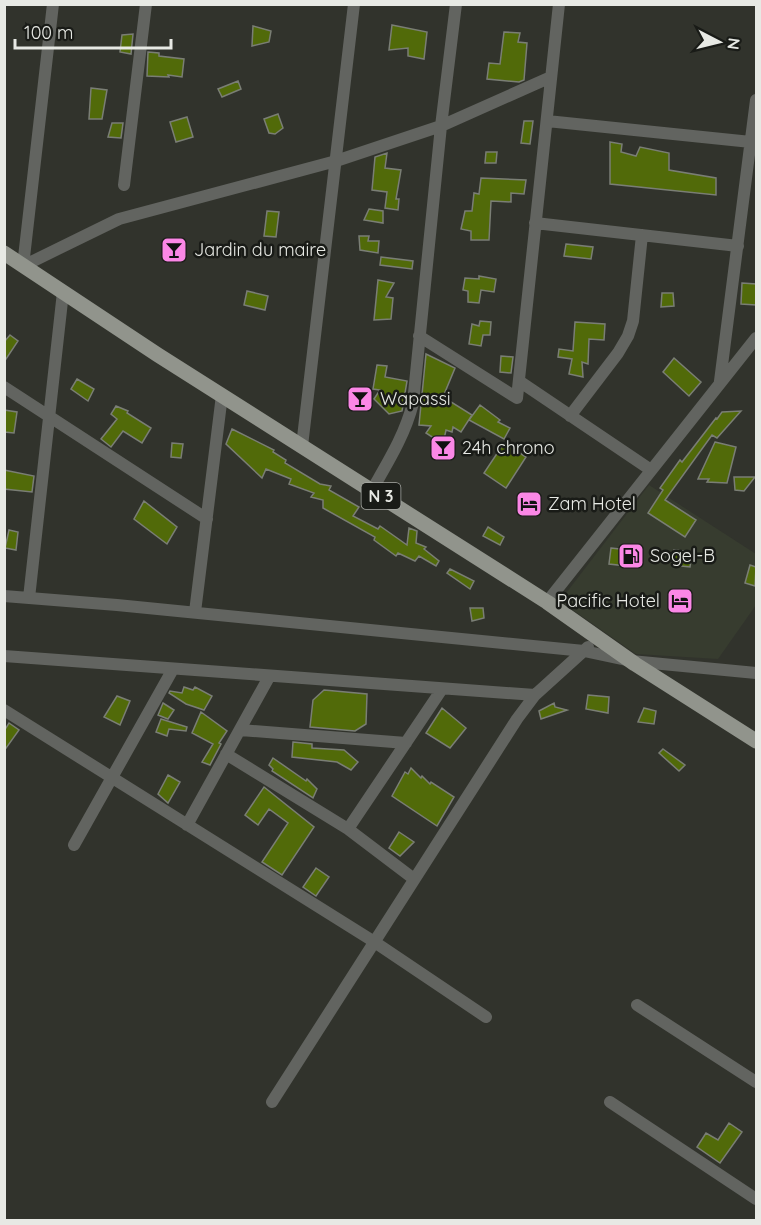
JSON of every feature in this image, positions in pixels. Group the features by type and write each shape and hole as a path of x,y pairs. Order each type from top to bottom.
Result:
{"main road":[{"name":"N 3","path":"4,253 222,395 548,602 597,638 756,741"}],"street":[{"path":"23,266 53,4"},
{"path":"124,185 146,4"},
{"path":"302,446 354,4"},
{"path":"372,490 408,423 413,403 441,126 456,4"},
{"path":"419,336 517,398 559,4"},
{"path":"23,266 120,219 336,160 441,126 551,77"},
{"path":"720,382 756,100"},
{"path":"547,121 751,142"},
{"path":"535,223 738,246"},
{"path":"570,416 618,353 628,336 633,321 642,235"},
{"path":"29,598 63,292"},
{"path":"548,602 756,338"},
{"path":"519,381 651,470"},
{"path":"4,387 207,519"},
{"path":"195,612 222,395"},
{"path":"4,596 195,612 584,651 632,661 756,673"},
{"path":"272,1102 517,719 535,695 597,638"},
{"path":"4,656 535,695"},
{"path":"74,845 173,669"},
{"path":"187,825 269,677"},
{"path":"348,829 442,689"},
{"path":"4,710 373,941 486,1017"},
{"path":"240,730 406,744"},
{"path":"226,754 348,829 414,879"},
{"path":"637,1005 756,1082"},
{"path":"610,1102 756,1199"}],"shaded area":[{"path":"649,485 756,554 756,605 718,659 636,654 560,601"}],"building":[{"path":"392,25 427,32 424,59 408,56 408,48 389,50"},
{"path":"253,26 271,31 269,42 252,46"},
{"path":"504,32 520,33 518,42 527,43 524,80 519,82 487,79 489,63 500,64"},
{"path":"133,34 131,54 120,52 122,35"},
{"path":"148,52 159,53 159,56 184,59 182,77 147,76"},
{"path":"238,81 241,89 222,97 218,89"},
{"path":"91,88 107,90 102,119 89,119"},
{"path":"278,114 283,128 275,134 269,133 264,119"},
{"path":"187,117 193,137 176,142 170,122"},
{"path":"524,121 533,121 530,144 521,143"},
{"path":"112,123 123,123 121,138 108,137"},
{"path":"610,142 622,144 621,152 636,156 640,147 669,153 669,170 716,178 716,195 610,184"},
{"path":"486,152 497,152 496,163 485,163"},
{"path":"387,153 385,168 401,170 396,199 399,199 398,210 385,208 387,192 372,190 375,157"},
{"path":"481,178 526,180 524,194 511,193 511,202 491,201 489,240 471,240 471,231 461,229 465,211 472,211 474,193 479,194"},
{"path":"369,209 383,211 383,223 364,220"},
{"path":"267,211 279,212 276,237 264,236"},
{"path":"359,236 369,236 368,241 379,241 378,253 360,250"},
{"path":"566,244 593,247 591,259 564,256"},
{"path":"381,257 413,261 412,269 380,265"},
{"path":"479,276 496,279 494,292 481,290 479,303 468,302 468,291 463,290 465,278 479,279"},
{"path":"378,280 394,283 386,297 393,298 391,319 374,320"},
{"path":"742,283 756,284 756,305 741,304"},
{"path":"247,291 268,296 265,310 244,305"},
{"path":"662,293 673,293 674,306 661,307"},
{"path":"480,321 491,322 490,335 483,335 481,346 469,344 472,324 479,326"},
{"path":"575,322 605,324 604,340 589,339 588,364 582,362 583,377 569,374 572,359 558,357 559,349 573,351"},
{"path":"10,335 18,341 4,362 4,342"},
{"path":"426,354 455,368 443,397 472,415 461,432 453,427 452,432 446,430 443,444 426,433 431,426 419,425"},
{"path":"501,356 513,357 511,373 500,372"},
{"path":"674,358 701,382 689,396 663,372"},
{"path":"377,365 387,366 385,377 407,381 402,411 389,414 374,399 380,390 373,389"},
{"path":"77,379 94,389 88,401 71,389"},
{"path":"480,405 500,420 498,422 510,428 504,439 469,420"},
{"path":"116,406 128,411 127,413 151,428 142,443 123,431 111,447 101,439 117,419 111,414"},
{"path":"4,410 17,412 14,433 4,432"},
{"path":"741,411 717,438 712,435 665,500 696,520 685,537 648,513 663,490 660,488 680,460 682,462 716,418 722,412"},
{"path":"232,429 274,450 273,452 286,460 285,463 320,484 331,486 329,490 359,507 353,516 378,529 380,526 407,545 409,528 417,531 416,543 426,547 424,549 439,561 436,566 419,556 415,561 398,553 396,556 374,540 375,537 323,508 323,500 311,497 314,493 289,484 291,479 266,469 262,478 226,444"},
{"path":"715,442 736,447 727,483 698,479"},
{"path":"172,443 183,444 181,458 171,457"},
{"path":"504,443 526,457 506,488 484,473"},
{"path":"4,470 34,476 32,492 4,489"},
{"path":"734,477 755,477 744,491 735,490"},
{"path":"144,501 177,527 167,544 134,519"},
{"path":"488,527 504,537 500,545 483,536"},
{"path":"9,530 18,532 16,550 5,548"},
{"path":"611,548 637,551 635,567 609,564"},
{"path":"674,550 692,552 690,567 672,565"},
{"path":"750,565 756,567 755,586 745,583"},
{"path":"450,569 474,581 470,589 447,573"},
{"path":"470,608 483,608 484,618 472,621"},
{"path":"184,687 193,690 195,687 212,696 204,710 186,704 169,693 170,691 182,693"},
{"path":"324,690 367,694 366,724 355,731 310,727 313,700"},
{"path":"588,695 609,697 608,713 586,709"},
{"path":"117,696 130,701 120,725 104,717"},
{"path":"163,703 174,710 168,719 158,715"},
{"path":"554,703 555,707 567,710 541,719 539,711"},
{"path":"442,708 466,728 450,748 426,733"},
{"path":"644,708 656,711 654,724 638,722"},
{"path":"201,712 227,731 210,765 202,762 213,744 192,733"},
{"path":"161,719 187,727 186,731 169,729 167,736 156,732"},
{"path":"9,723 19,730 4,751 4,731"},
{"path":"293,742 312,744 312,748 344,750 358,762 351,770 337,762 292,757"},
{"path":"663,749 685,765 679,771 659,753"},
{"path":"273,758 306,781 307,779 317,789 313,798 272,771 269,765"},
{"path":"411,768 421,778 422,776 430,784 431,782 454,797 437,826 392,796 405,772 408,774"},
{"path":"168,775 180,782 168,803 158,794"},
{"path":"264,787 314,827 282,875 262,862 288,823 269,809 258,825 245,815"},
{"path":"399,832 414,842 400,856 389,848"},
{"path":"316,868 329,877 316,896 303,887"},
{"path":"729,1123 742,1132 720,1163 697,1147 706,1133 718,1140"}],"place":[{"name":"Jardin du maire","path":"174,250"},
{"name":"Wapassi","path":"360,399"},
{"name":"24h chrono","path":"443,448"},
{"name":"Zam Hotel","path":"529,504"},
{"name":"Sogel-B","path":"631,556"},
{"name":"Pacific Hotel","path":"680,601"}]}
